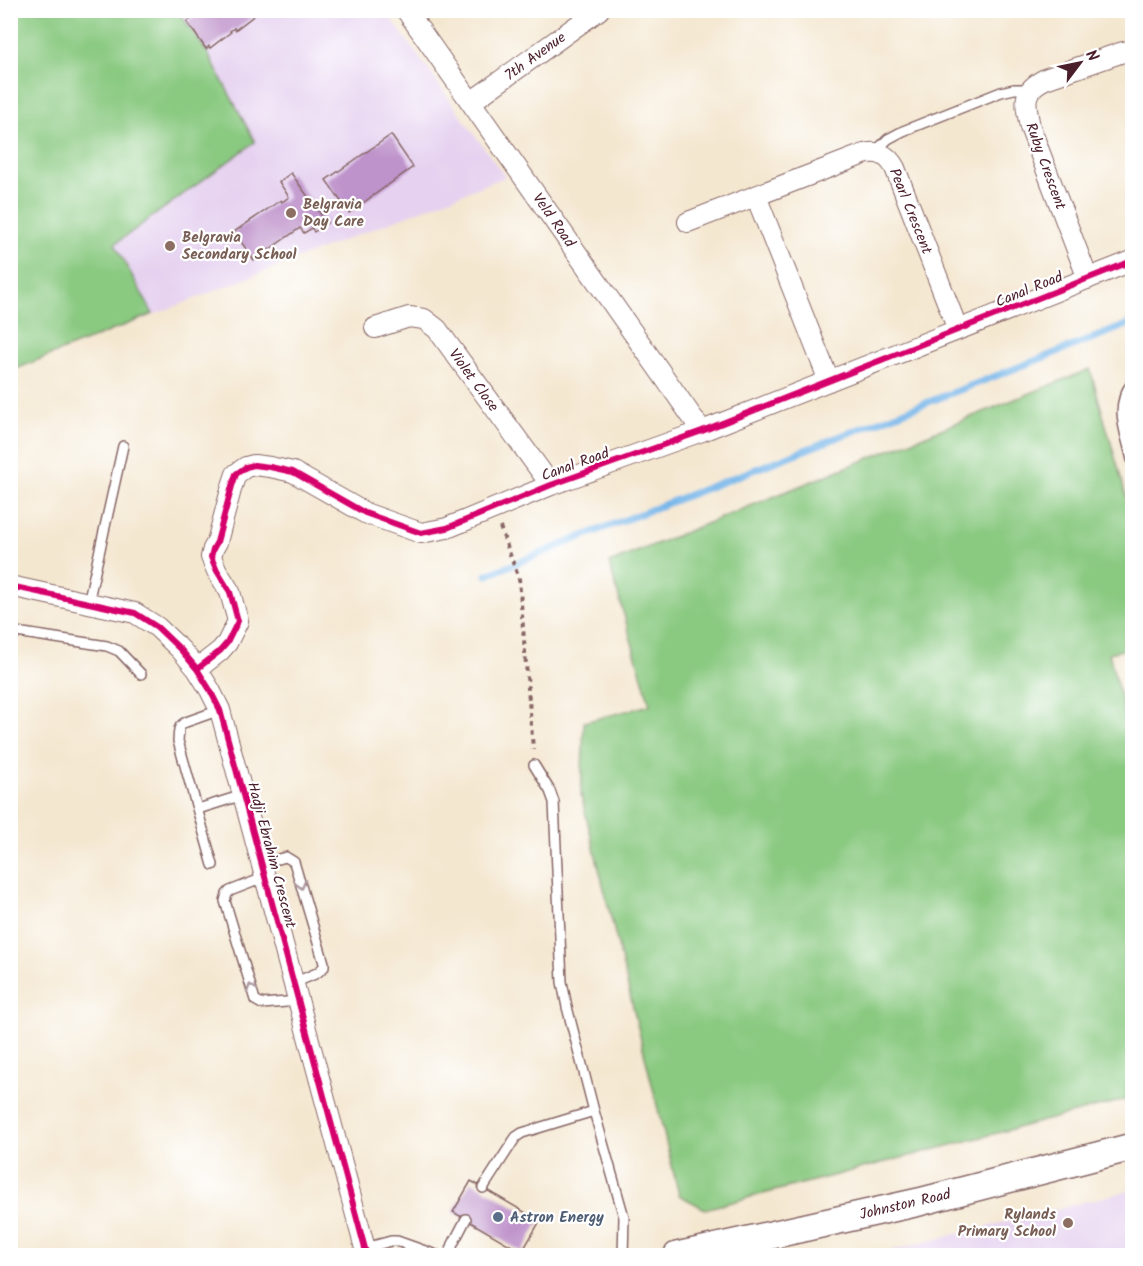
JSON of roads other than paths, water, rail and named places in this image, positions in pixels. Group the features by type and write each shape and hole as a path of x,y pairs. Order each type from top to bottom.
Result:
{"street":[{"name":"Veld Road","path":"406,10 702,430"},
{"name":"7th Avenue","path":"471,102 599,10"},
{"path":"1030,89 1054,75 1132,50"},
{"name":"Ruby Crescent","path":"1030,89 1026,105 1030,127 1088,279"},
{"name":"Pearl Crescent","path":"688,222 864,154 875,152 887,157 895,168 958,330"},
{"path":"756,196 829,381"},
{"name":"Canal Road","path":"197,669 227,643 238,621 230,592 211,557 236,474 246,467 254,465 293,472 365,513 421,533 447,528 551,485 702,430 1132,261"},
{"name":"Violet Close","path":"375,328 409,317 424,319 437,329 551,485"},
{"name":"Hadji Ebrahim Crescent","path":"10,586 135,613 157,627 181,650 197,669 210,690 220,710 366,1252"},
{"name":"Johnston Road","path":"677,1256 918,1202 1132,1147"}],"lane":[{"path":"875,152 888,139 903,131 1001,92 1030,89"},
{"path":"1132,383 1123,399 1121,411 1132,460"},
{"path":"88,603 123,446"},
{"path":"10,632 107,646 118,651 141,674"},
{"path":"213,865 178,741 178,729 181,724 220,710"},
{"path":"534,765 550,790 554,802 562,982 594,1112 624,1217 622,1256"},
{"path":"198,809 243,795"},
{"path":"286,857 294,862 324,967 297,992 262,1004 255,1000 225,901 230,891 264,870 286,857"},
{"path":"483,1188 512,1143 522,1133 594,1112"},
{"path":"449,1256 466,1219"},
{"path":"366,1252 391,1240 397,1240 439,1256"}],"waterway":[{"path":"487,575 1132,323"}],"place":[{"name":"Belgravia Day Care","path":"291,213"},
{"name":"Belgravia Secondary School","path":"170,246"},
{"name":"Astron Energy","path":"498,1217"},
{"name":"Rylands Primary School","path":"1068,1223"}]}
